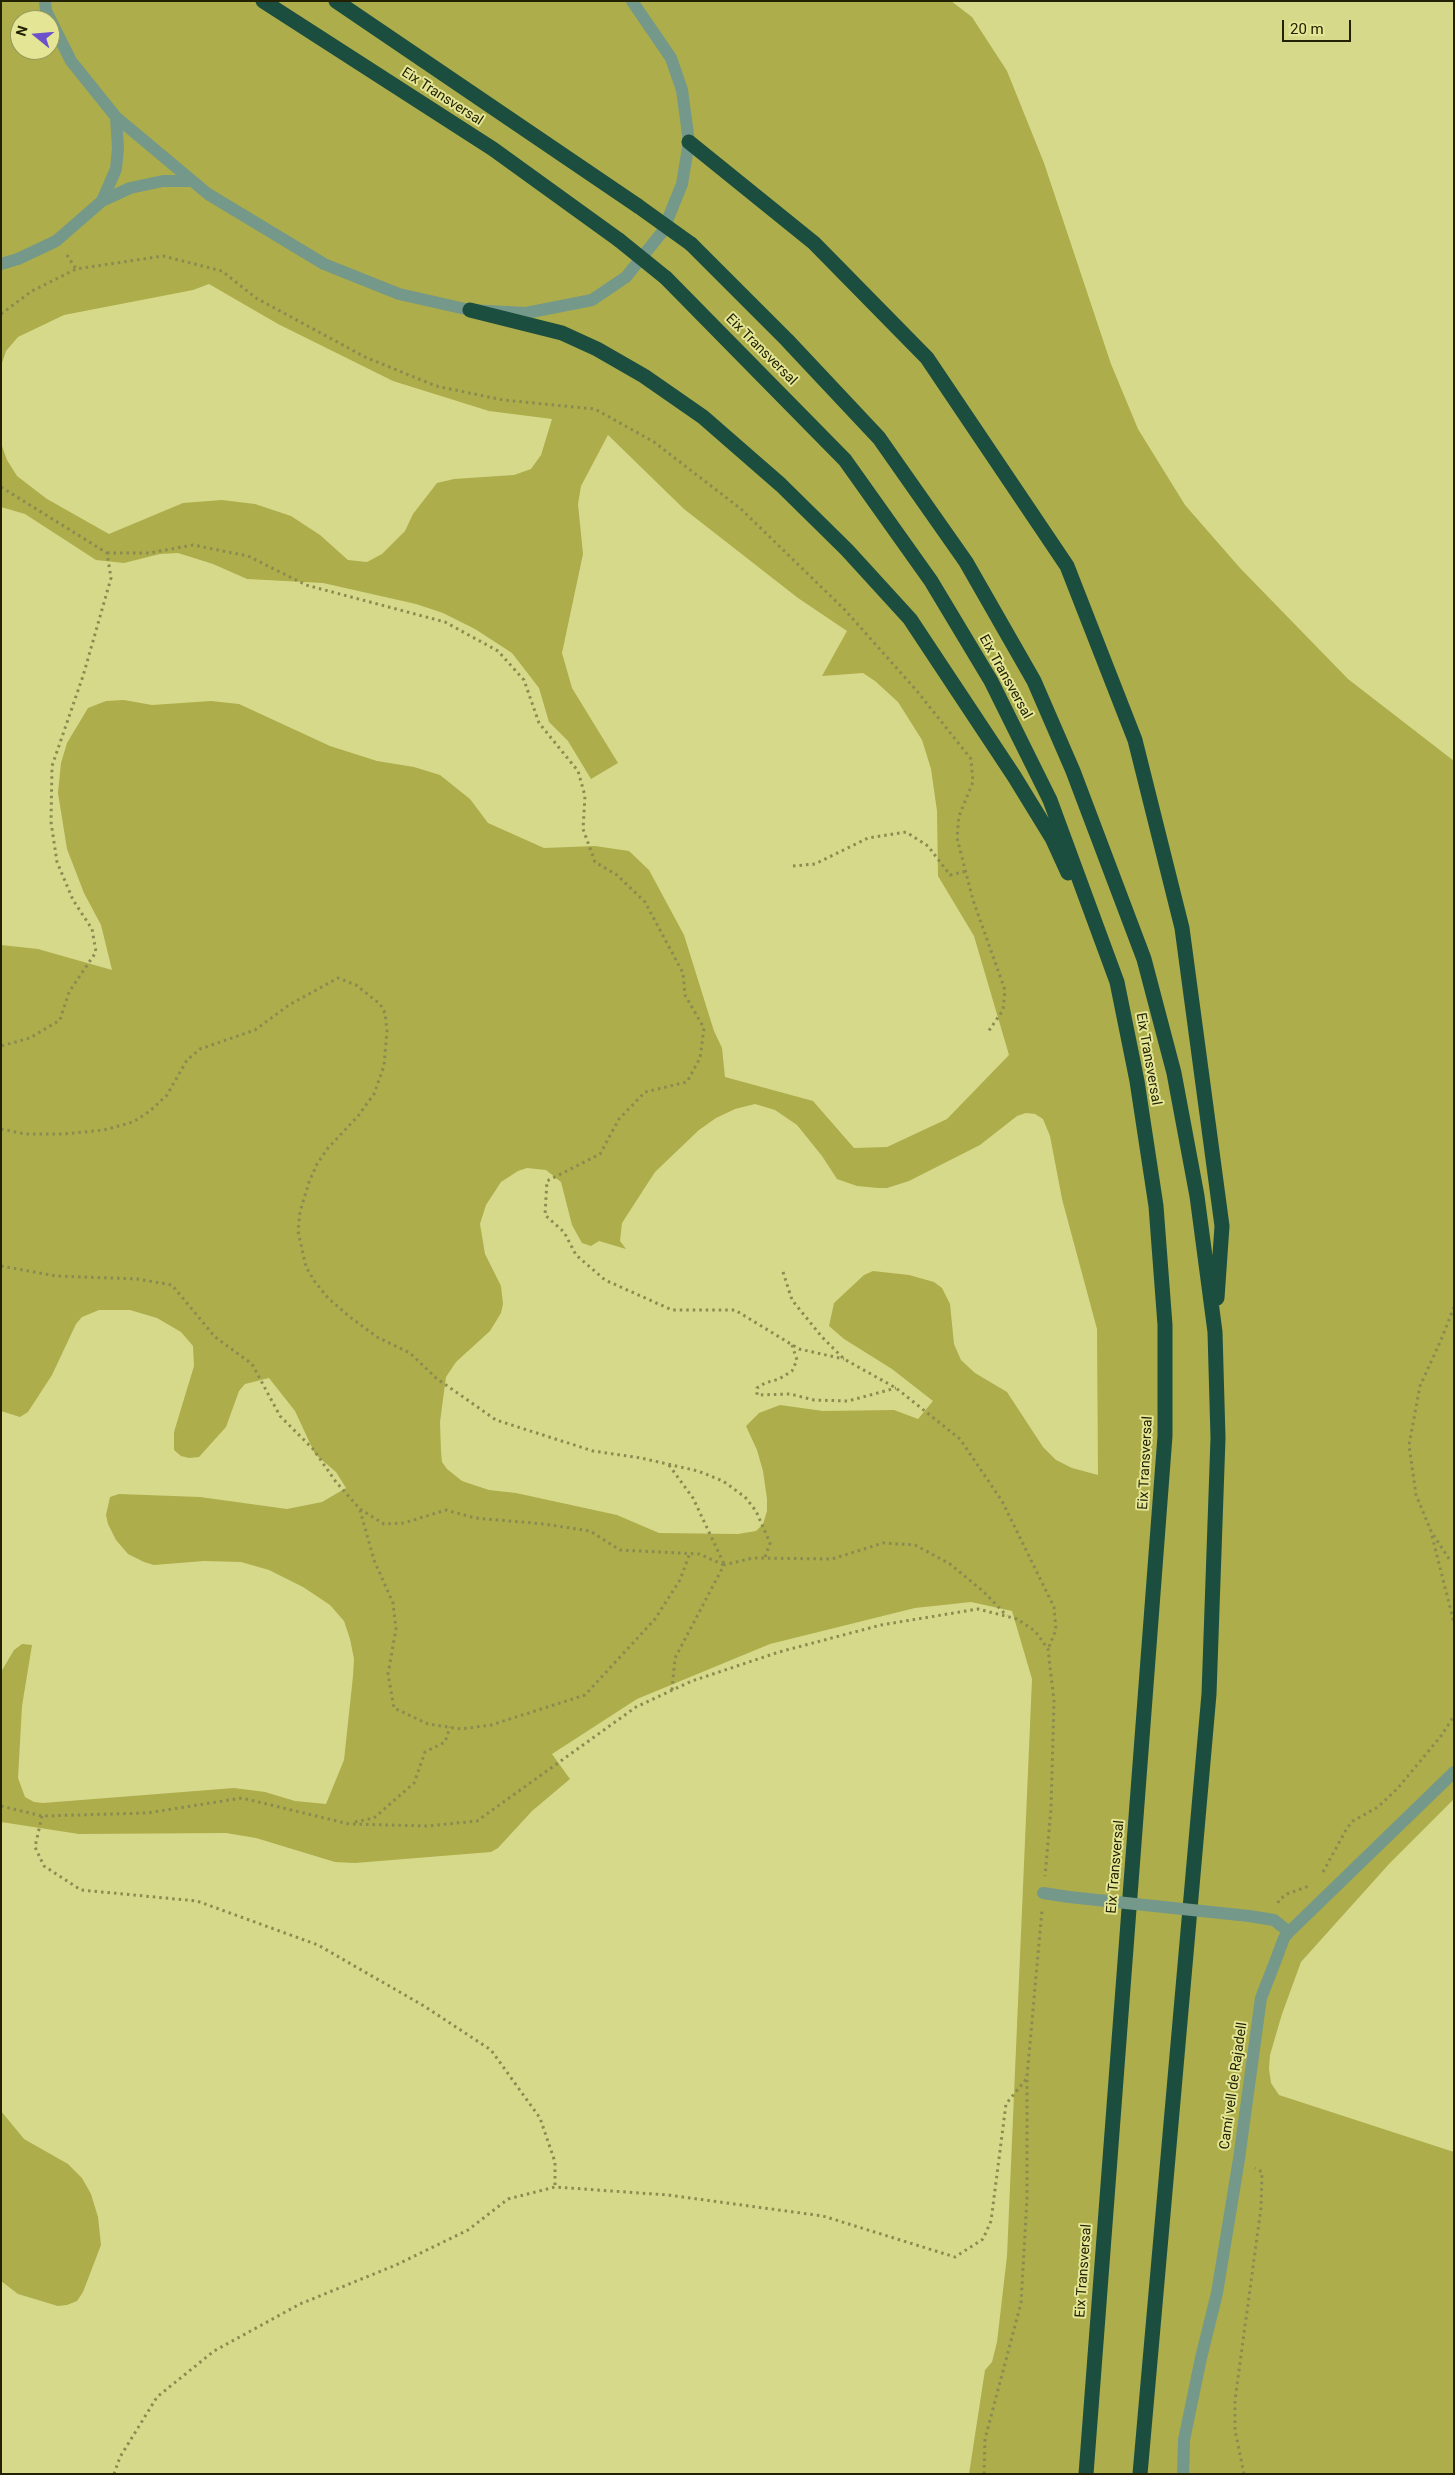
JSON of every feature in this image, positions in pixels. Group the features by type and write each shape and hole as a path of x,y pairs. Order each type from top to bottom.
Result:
{"highway":[{"name":"Eix Transversal","path":"263,1 493,149 619,240 666,278 844,460 931,581 991,681 1050,800 1117,982 1137,1081 1156,1206 1165,1325 1165,1436 1086,2474"},
{"name":"Eix Transversal","path":"336,1 691,244 787,340 878,438 966,562 1034,681 1076,780 1144,959 1180,1102 1197,1196 1214,1332 1218,1438 1209,1694 1140,2474"},
{"path":"689,142 814,243 927,358 1066,566 1136,740 1182,928 1222,1226 1214,1332"},
{"path":"470,310 562,333 598,349 644,376 703,417 781,485 847,550 910,618 1014,776 1052,838 1117,982"}],"street":[{"path":"44,1 46,11 71,61 116,117 208,194 324,264 399,294 470,310 526,313 592,300 626,277 663,231 682,184 689,142 686,111 671,58 632,1"},
{"path":"102,200 116,168 118,148 116,117"},
{"path":"1,264 18,259 56,241 102,200 130,188 163,181 191,181"},
{"name":"Camí vell de Rajadell","path":"1183,2474 1184,2440 1217,2293 1239,2159 1261,1998 1284,1938 1454,1772"},
{"path":"1044,1892 1070,1897 1274,1920 1289,1932"}],"path":[{"path":"1,314 32,291 76,269 163,256 222,271 256,298 365,357 436,386 503,400 595,409 645,437 741,509 845,610 917,691 971,759 973,782 959,816 957,838 973,900 1005,990 1003,1010 988,1032"},
{"path":"1,487 107,552 149,553 192,545 248,556 306,585 363,602 446,622 498,651 524,680 538,723 578,771 585,796 583,829 594,862 617,875 645,902 683,973 685,995 704,1028 700,1058 687,1082 645,1092 619,1119 600,1154 547,1181 545,1215 564,1232 576,1255 605,1280 672,1310 735,1310 799,1349 844,1359"},
{"path":"1,1046 30,1038 60,1020 69,992 96,952 92,929 73,900 57,862 51,822 52,766 83,676 111,578 107,552"},
{"path":"793,866 815,864 868,838 906,832 928,846 950,874 967,871"},
{"path":"1,1129 25,1134 64,1134 104,1130 132,1122 150,1111 167,1095 187,1060 200,1048 255,1030 289,1005 338,978 356,985 380,1004 384,1013 387,1031 384,1066 374,1094 358,1116 328,1148 317,1164 309,1182 300,1212 298,1231 306,1267 315,1282 328,1298 350,1317 377,1336 410,1353 436,1378 496,1420 593,1451 706,1473 723,1481 745,1497 756,1511 770,1543 765,1557"},
{"path":"1,1266 56,1276 138,1279 172,1285 215,1337 252,1364 280,1416 313,1449 336,1482 360,1509 384,1524 404,1523 446,1510 475,1518 544,1524 590,1531 620,1550 699,1554 724,1565 765,1557 832,1559 883,1543 915,1545 950,1564 984,1592 1008,1617"},
{"path":"783,1272 792,1300 822,1337 844,1359 896,1388 960,1439 1002,1502 1054,1606 1056,1630 1048,1649"},
{"path":"1454,1307 1420,1386 1409,1445 1416,1496 1431,1531 1454,1624"},
{"path":"1447,1324 1454,1319"},
{"path":"792,1344 797,1360 792,1371 779,1379 765,1383 757,1388 757,1395 790,1394 814,1400 848,1401 896,1388"},
{"path":"669,1465 692,1498 724,1565"},
{"path":"360,1509 374,1560 393,1603 396,1629 388,1674 394,1708 428,1724 461,1729 491,1725 585,1696 655,1619 680,1580 690,1553"},
{"path":"1431,1531 1449,1559"},
{"path":"672,1691 675,1658 724,1565"},
{"path":"1,1806 42,1816 147,1813 242,1798 349,1824 428,1826 477,1821 636,1707 692,1681 779,1652 881,1625 978,1609 1017,1619 1035,1631 1048,1649 1054,1701 1051,1809 1028,2077 1027,2198 1021,2303 985,2439 984,2474"},
{"path":"1320,1876 1347,1828 1353,1821 1378,1808 1398,1788 1441,1736 1454,1716"},
{"path":"349,1824 374,1818 414,1783 425,1752 445,1742 450,1727"},
{"path":"42,1816 35,1847 44,1866 81,1890 197,1901 318,1945 424,2006 491,2050 540,2118 555,2162 555,2188"},
{"path":"1274,1920 1279,1900 1287,1894 1311,1886 1316,1881"},
{"path":"114,2474 120,2457 157,2397 214,2351 300,2304 396,2265 468,2230 508,2198 555,2188 668,2195 823,2216 955,2257 983,2239 991,2221 1006,2104 1028,2077"},
{"path":"1239,2159 1262,2172 1261,2208 1235,2400 1235,2430 1244,2474"}],"shaded area":[{"path":"1,1 951,1 972,17 1007,71 1044,163 1111,364 1138,429 1185,505 1240,568 1348,679 1454,761 1454,1799 1389,1864 1301,1962 1282,2014 1270,2055 1269,2069 1271,2083 1279,2095 1454,2152 1454,2474 969,2474 985,2370 992,2362 997,2342 1007,2256 1032,1679 1012,1611 971,1602 915,1608 770,1644 637,1699 552,1754 570,1779 532,1811 498,1848 491,1852 355,1863 335,1862 256,1838 226,1833 79,1834 1,1822 1,1672 14,1650 22,1644 32,1645 22,1706 18,1778 25,1797 34,1802 43,1803 234,1788 265,1792 295,1801 326,1804 344,1760 353,1676 354,1659 344,1621 330,1605 303,1587 269,1570 241,1562 204,1561 154,1565 144,1562 128,1554 116,1540 108,1524 106,1515 110,1497 119,1494 200,1497 287,1509 322,1502 346,1488 336,1472 315,1454 295,1411 269,1378 245,1384 239,1391 226,1427 199,1457 189,1458 181,1456 174,1450 174,1432 194,1366 193,1346 181,1332 157,1318 130,1310 99,1310 82,1317 76,1324 52,1375 28,1412 20,1417 1,1411 1,945 38,949 112,970 101,925 84,893 67,849 58,793 61,763 67,743 88,708 106,701 124,700 152,705 211,701 239,704 330,746 377,761 414,767 440,775 470,799 488,823 544,848 595,846 629,851 649,870 684,935 714,1031 722,1048 725,1077 813,1101 854,1148 887,1147 947,1119 1009,1055 974,936 938,876 937,811 931,769 922,740 898,702 863,673 822,676 847,631 798,598 684,509 608,435 581,486 578,504 583,554 562,653 572,688 618,763 591,779 568,741 549,722 539,688 512,653 475,629 443,613 416,604 323,583 247,579 213,564 178,553 160,554 124,563 96,560 25,514 1,507 1,443 7,460 17,476 47,499 109,534 183,503 222,500 255,504 291,516 320,535 348,560 367,562 382,554 405,531 413,514 437,483 454,479 514,475 531,469 541,455 552,419 489,411 393,381 278,324 209,284 193,290 64,315 18,337 6,351 1,366","holes":["755,1104 775,1110 797,1125 822,1156 837,1179 857,1186 878,1188 887,1188 909,1181 980,1145 1017,1116 1026,1113 1035,1114 1043,1119 1050,1136 1062,1199 1097,1329 1098,1475 1072,1468 1056,1460 1043,1447 1007,1392 975,1373 961,1360 954,1344 950,1304 942,1288 934,1282 909,1275 873,1271 864,1275 834,1303 829,1326 844,1339 892,1369 933,1401 918,1419 894,1410 823,1411 780,1405 759,1413 746,1426 757,1450 763,1471 767,1499 767,1511 763,1524 756,1531 738,1534 659,1533 617,1515 516,1493 489,1490 462,1481 447,1469 442,1462 440,1422 446,1377 456,1362 490,1331 501,1313 503,1304 501,1286 485,1254 480,1224 486,1205 501,1182 518,1171 527,1168 546,1170 561,1182 572,1225 582,1243 591,1246 599,1241 626,1249 620,1241 622,1223 655,1172 699,1130 716,1118 735,1109"]},
{"path":"1,2111 24,2139 68,2164 82,2178 91,2194 98,2217 101,2245 83,2292 77,2301 67,2305 58,2306 18,2294 1,2281"}]}
